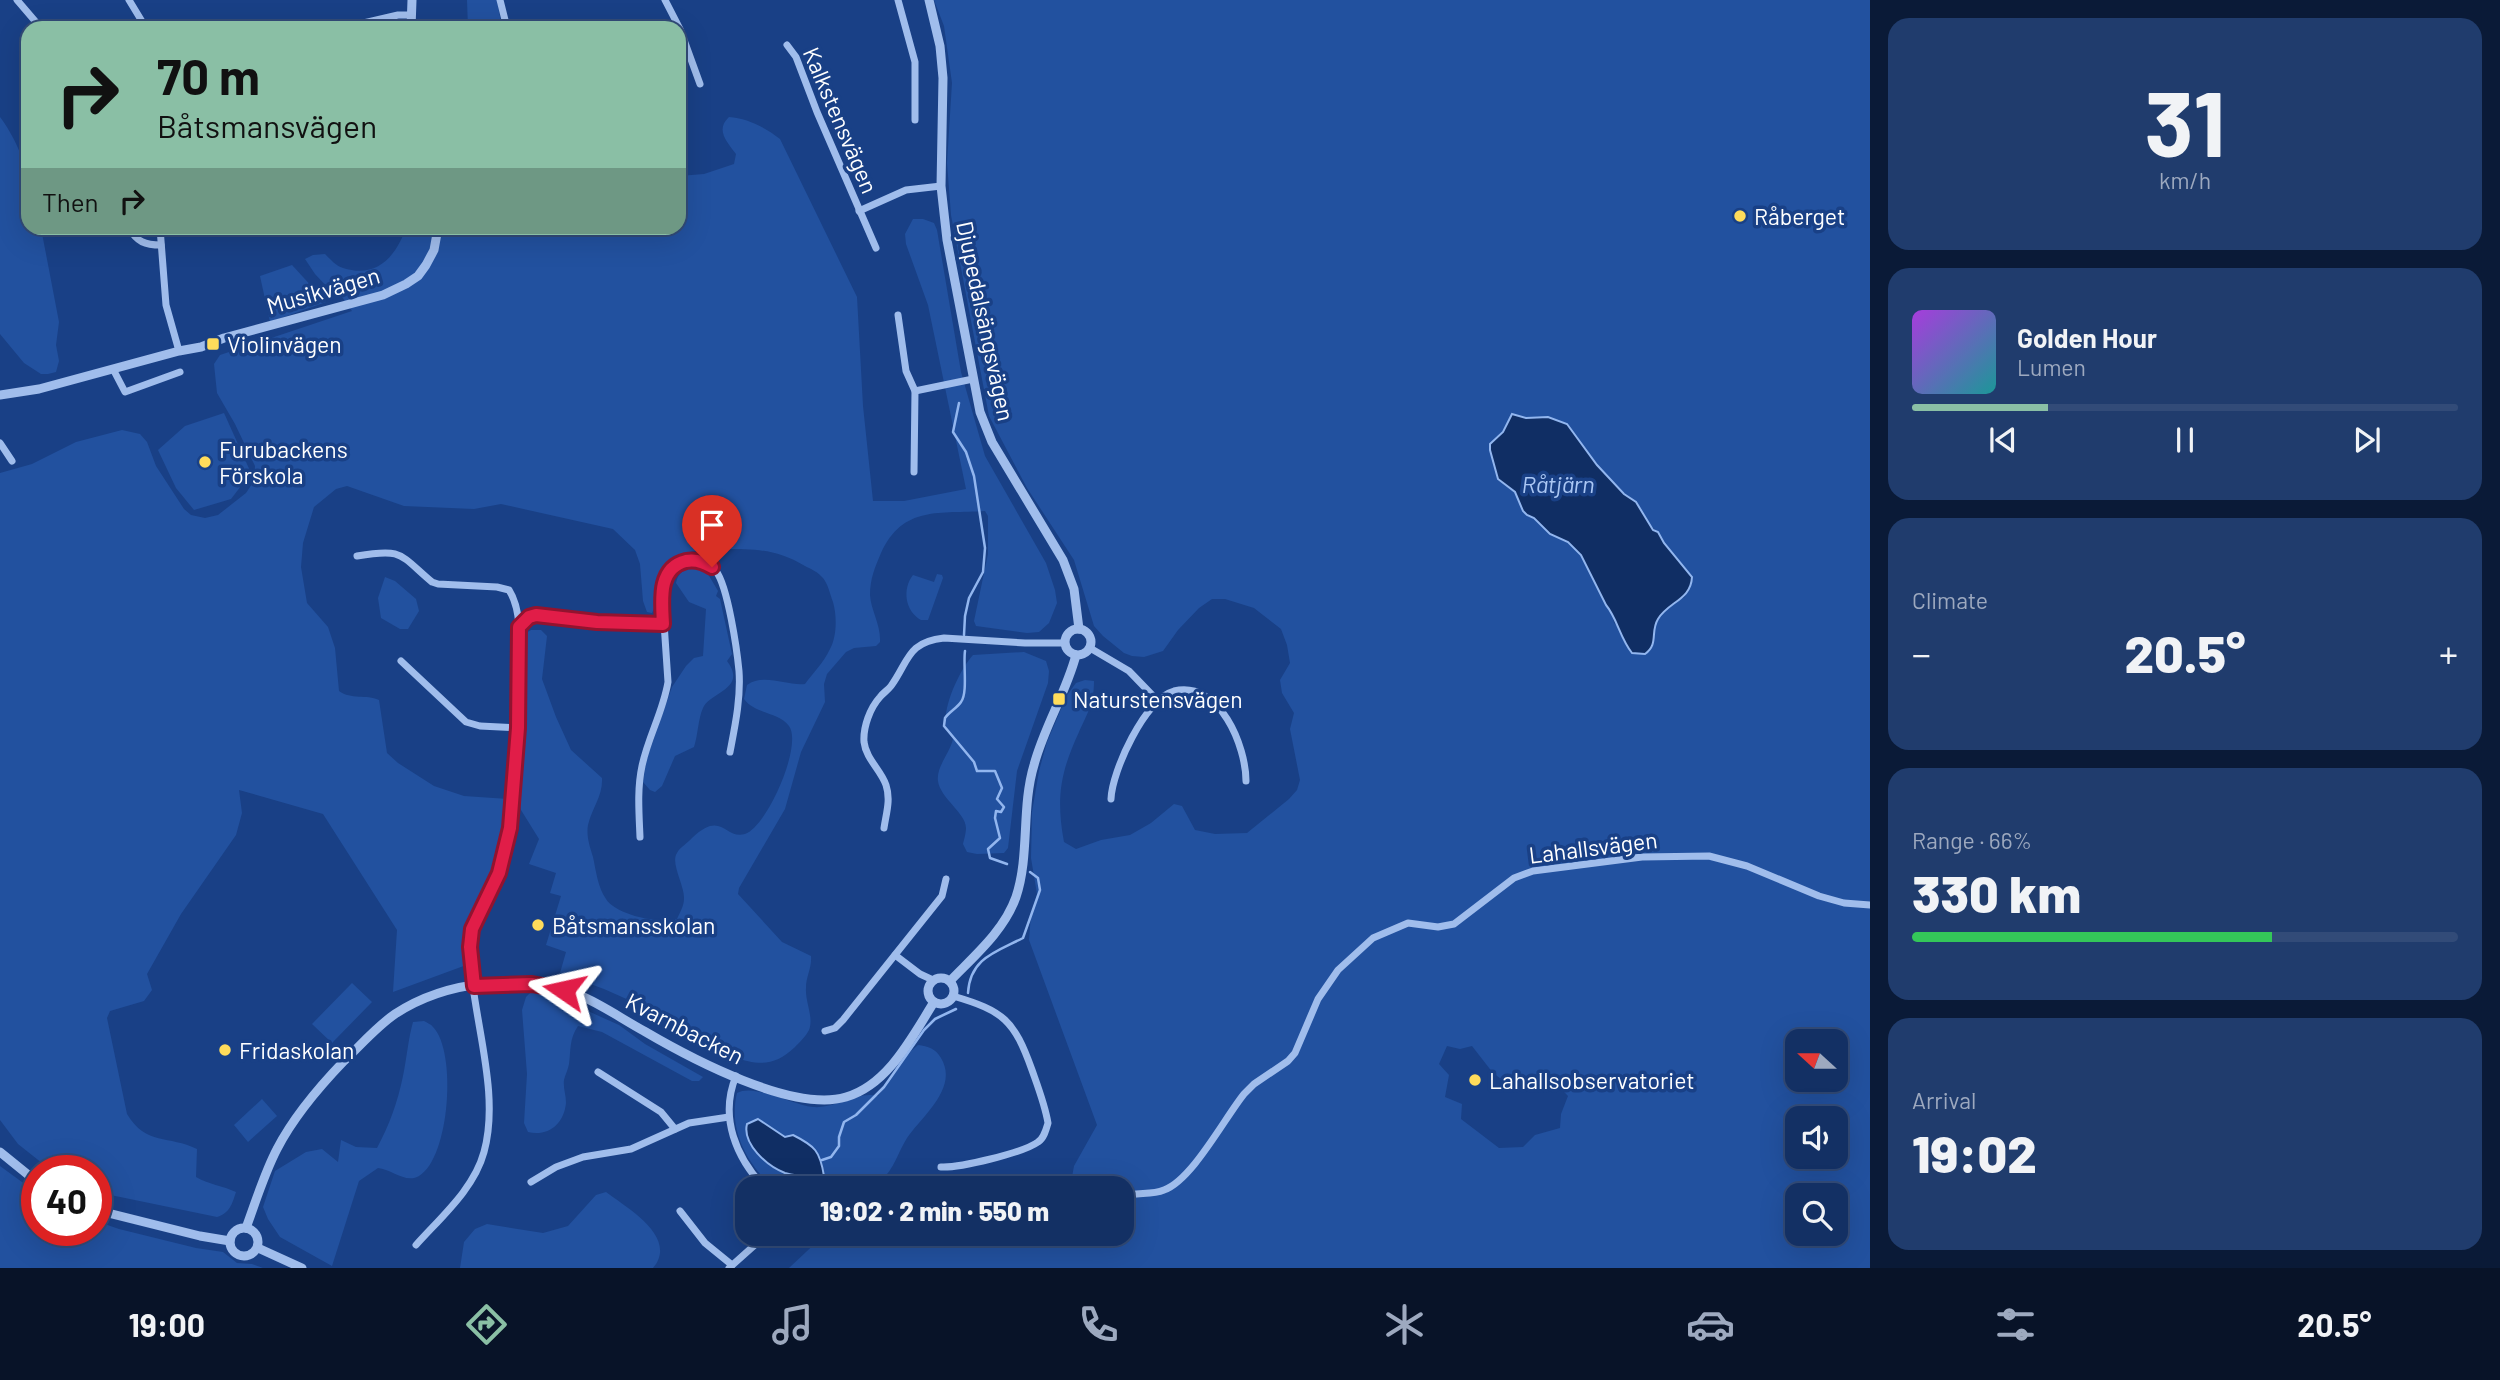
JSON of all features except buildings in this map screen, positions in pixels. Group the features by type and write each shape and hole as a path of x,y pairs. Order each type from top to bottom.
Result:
{"street":[{"path":"17,0 35,21"},
{"path":"129,0 142,21"},
{"path":"411,21 412,0"},
{"path":"500,0 505,21"},
{"path":"665,0 676,21"},
{"path":"898,0 915,62 915,120"},
{"name":"Djupedalsängsvägen","path":"929,0 940,46 943,78 941,186 947,240 980,412 992,442 1063,560 1072,580 1079,629"},
{"path":"372,21 411,15"},
{"name":"Kalkstensvägen","path":"787,45 796,57 876,248"},
{"path":"686,46 700,84"},
{"name":"Kalkstensvägen","path":"859,211 906,190 941,186"},
{"path":"135,235 140,242 161,246"},
{"path":"160,235 166,305 179,351"},
{"name":"Musikvägen","path":"0,395 39,389 179,351 216,337 224,338 383,295 418,276 434,250 437,235"},
{"path":"898,315 906,371 915,391 914,472"},
{"path":"113,369 125,392 180,372"},
{"path":"915,391 973,379"},
{"path":"0,443 12,461"},
{"path":"357,556 399,554 438,584 480,585 509,590 517,607 519,627 518,728 508,844 499,873 472,929 470,947 489,1108 484,1151 478,1168 462,1193 415,1245"},
{"path":"640,837 639,790 642,765 668,682 662,593 670,570 692,560 712,567 718,573 723,588 739,672 737,716 730,752"},
{"path":"519,627 529,617 536,615 597,622 663,624"},
{"path":"1079,629 1090,636 1090,648 1084,654 1076,655 1069,651 1065,643 1069,633 1079,629"},
{"path":"884,828 888,802 887,786 865,747 865,730 876,703 891,686 912,651 932,639 944,638 1065,643"},
{"path":"1090,648 1129,671 1157,700"},
{"path":"950,981 995,933 1015,898 1020,883 1027,793 1033,767 1076,655"},
{"path":"401,662 467,722 480,726 518,728"},
{"path":"1111,799 1115,775 1134,736 1157,700 1175,691 1204,696 1231,723 1246,762 1246,781"},
{"name":"Lahallsvägen","path":"1134,1193 1166,1190 1183,1177 1244,1094 1295,1053 1318,999 1338,970 1373,938 1408,923 1438,927 1454,924 1514,878 1532,871 1642,857 1709,856 1747,866 1819,896 1844,903 1870,905"},
{"path":"825,1031 835,1028 843,1020 942,896 946,879"},
{"path":"895,955 920,974 933,980 942,977 950,981 954,987 953,996 945,1003 934,1002 928,991 933,980"},
{"name":"Kvarnbacken","path":"246,1228 278,1147 304,1106 375,1030 394,1015 429,998 474,986 532,984 580,996 680,1051 736,1076 783,1094 831,1101 866,1089 887,1072 934,1002"},
{"path":"940,1167 955,1167 1028,1147 1040,1141 1048,1123 1033,1073 1016,1031 989,1008 953,996"},
{"path":"598,1072 661,1112 676,1129"},
{"path":"736,1076 729,1094 729,1117 741,1157 756,1176"},
{"path":"531,1182 562,1164 583,1157 631,1149 689,1124 729,1117"},
{"path":"0,1152 21,1169"},
{"path":"680,1211 705,1243 730,1267 754,1246"},
{"path":"112,1214 230,1241"},
{"path":"246,1228 257,1235 258,1248 253,1254 242,1257 233,1251 230,1241 237,1230 246,1228"},
{"path":"258,1248 302,1268"}],"shaded area":[{"path":"467,0 497,0 501,21 468,21"},
{"path":"934,0 1870,0 1870,1268 789,1268 812,1246 1134,1246 1134,1176 1072,1176 1074,1166 1097,1125 1029,940 1031,914 1037,894 1031,858 1032,812 1039,771 1047,742 1067,695 1076,683 1094,681 1090,707 1068,760 1061,786 1060,812 1064,842 1076,849 1101,840 1130,835 1151,823 1174,804 1182,806 1195,830 1215,834 1247,833 1289,799 1297,790 1300,780 1290,729 1294,713 1282,693 1280,680 1290,663 1281,629 1254,608 1225,599 1212,599 1199,608 1178,630 1163,651 1144,657 1124,653 1094,626 1074,560 1027,488 989,416 951,215 947,163 952,83 944,26","holes":["1512,415 1526,418 1548,417 1567,424 1597,465 1624,494 1636,502 1650,525 1692,577 1685,597 1658,618 1652,645 1645,654 1614,623 1611,611 1581,555 1568,542 1550,534 1523,511 1515,492 1496,468 1490,450 1491,444 1503,432","1447,1046 1460,1049 1472,1046 1493,1073 1508,1084 1533,1078 1548,1081 1562,1089 1568,1096 1561,1114 1560,1128 1535,1135 1523,1147 1499,1148 1461,1119 1462,1104 1445,1097 1449,1075 1439,1064"]},
{"path":"0,117 21,155 21,235 42,235 59,322 56,345 59,361 56,372 41,374 24,363 0,334"},
{"path":"729,117 743,119 780,139 857,297 863,406 873,501 904,501 966,489 928,305 906,244 905,234 913,219 934,223 961,372 985,456 1046,563 1057,603 1049,623 1039,632 1027,633 976,626 974,621 988,554 988,516 985,511 938,513 912,519 900,527 881,553 870,589 880,642 876,646 854,648 846,652 827,674 824,684 825,702 801,752 785,809 738,894 782,942 811,956 806,988 810,1020 808,1032 781,1058 759,1063 743,1060 649,1009 560,973 566,952 546,945 561,896 550,893 556,873 529,864 539,839 521,810 520,801 526,700 526,633 541,630 547,636 542,679 556,717 571,750 602,778 601,791 588,825 588,833 603,895 611,905 628,914 660,920 677,919 684,899 675,863 678,851 710,826 722,827 738,835 745,834 763,817 780,784 791,750 792,736 789,726 744,699 747,685 761,680 805,684 825,658 834,638 836,620 833,602 823,578 795,560 766,551 723,549 691,552 677,557 664,568 652,613 647,612 643,601 640,564 635,550 613,529 501,504 474,509 404,506 347,486 336,489 314,507 303,543 301,567 307,603 328,627 335,648 339,691 379,700 387,753 398,763 434,786 464,796 508,799 499,863 465,927 464,939 469,964 393,992 397,930 323,814 239,790 242,813 236,835 181,914 147,974 152,990 144,1001 110,1011 107,1018 127,1114 134,1124 150,1135 197,1149 196,1177 236,1192 232,1204 225,1213 217,1217 112,1195 112,1155 32,1155 18,1144 0,1120 0,473 32,464 76,442 122,430 140,434 147,442 156,466 184,509 191,515 205,518 218,515 246,493 254,481 255,466 217,393 214,364 220,355 352,311 342,297 329,289 315,274 305,259 325,254 343,268 355,271 375,268 391,256 403,235 686,235 686,175 704,174 734,164 736,154 726,140 723,127"},
{"path":"292,265 326,302 270,322 260,276"},
{"name":"Furubackens Förskola","path":"224,413 251,473 231,499 194,510 176,488 158,450 185,426"},
{"path":"694,567 708,574 718,591 716,596 720,599 732,654 727,661 733,678 726,689 703,708 694,747 675,756 662,786 655,792 643,782 646,761 672,687 694,658 703,656 706,609 689,602 676,583 682,572"},
{"path":"937,574 943,578 928,620 921,620 911,611 907,587 913,575 934,582"},
{"path":"385,577 395,581 416,599 419,611 408,629 400,629 381,618 378,598"},
{"path":"1024,652 1046,661 1049,671 1048,683 1017,771 1008,848 1004,853 967,852 963,844 965,822 943,793 938,781 939,770 953,739 947,731 946,712 957,680 973,655"},
{"path":"352,983 372,1002 332,1043 312,1024"},
{"path":"531,992 559,998 619,1025 645,1044 703,1077 699,1081 692,1081 602,1032 578,1026 572,1040 564,1080 566,1103 562,1117 548,1131 528,1132 524,1123 527,1074 522,1010 526,997"},
{"path":"424,1021 432,1026 441,1040 445,1058 447,1104 438,1148 419,1176 409,1178 378,1168 359,1181 332,1266 280,1237 268,1219 263,1207 275,1171 306,1152 322,1149 338,1162 341,1140 356,1147 377,1148 399,1095 413,1022"},
{"path":"918,1045 931,1048 941,1058 945,1080 936,1101 907,1138 885,1176 762,1176 748,1157 738,1133 735,1120 737,1093 753,1091 813,1107 862,1096 878,1096"},
{"path":"262,1099 277,1116 248,1142 234,1125"},
{"path":"0,1166 21,1181 21,1246 112,1246 112,1227 196,1248 223,1252 237,1263 263,1268 0,1268"},
{"path":"606,1192 637,1215 655,1235 660,1245 659,1256 653,1268 460,1268 464,1242 475,1229 487,1224 543,1233 568,1226 596,1195"}],"water":[{"name":"Råtjärn","path":"1512,414 1526,418 1548,417 1567,424 1597,465 1624,494 1636,502 1653,530 1658,532 1692,577 1688,591 1658,619 1652,646 1645,654 1632,653 1628,647 1581,555 1568,542 1550,534 1534,518 1527,515 1515,492 1498,479 1490,444 1503,432"},
{"path":"758,1119 785,1137 793,1135 807,1143 818,1155 824,1176 785,1173 771,1165 752,1146 746,1132 747,1124"}],"waterway":[{"path":"959,403 953,432 966,452 974,476 985,548 983,572 969,598 964,635"},
{"path":"965,651 963,698 945,718 944,726 974,762 977,771 995,771 1002,788 997,799 1004,807 1001,812 996,811 995,818 1000,838 988,849 990,858 1007,864"},
{"path":"968,993 970,981 979,964 994,952 1023,938 1040,890 1038,878 1030,872"},
{"path":"822,1160 831,1157 839,1146 844,1122 856,1115 884,1087 924,1030 935,1019 956,1009"}],"place":[{"name":"Råberget","path":"1740,216"},
{"name":"Violinvägen","path":"213,344"},
{"name":"Furubackens Förskola","path":"205,462"},
{"name":"Naturstensvägen","path":"1059,699"},
{"name":"Båtsmansskolan","path":"538,925"},
{"name":"Fridaskolan","path":"225,1050"},
{"name":"Lahallsobservatoriet","path":"1475,1080"}],"route":[{"path":"564,990 517,983 474,986 470,947 472,929 482,903 499,873 508,844 518,728 519,627 529,617 536,615 597,622 663,624 662,593 670,570 692,560 712,567"}]}
